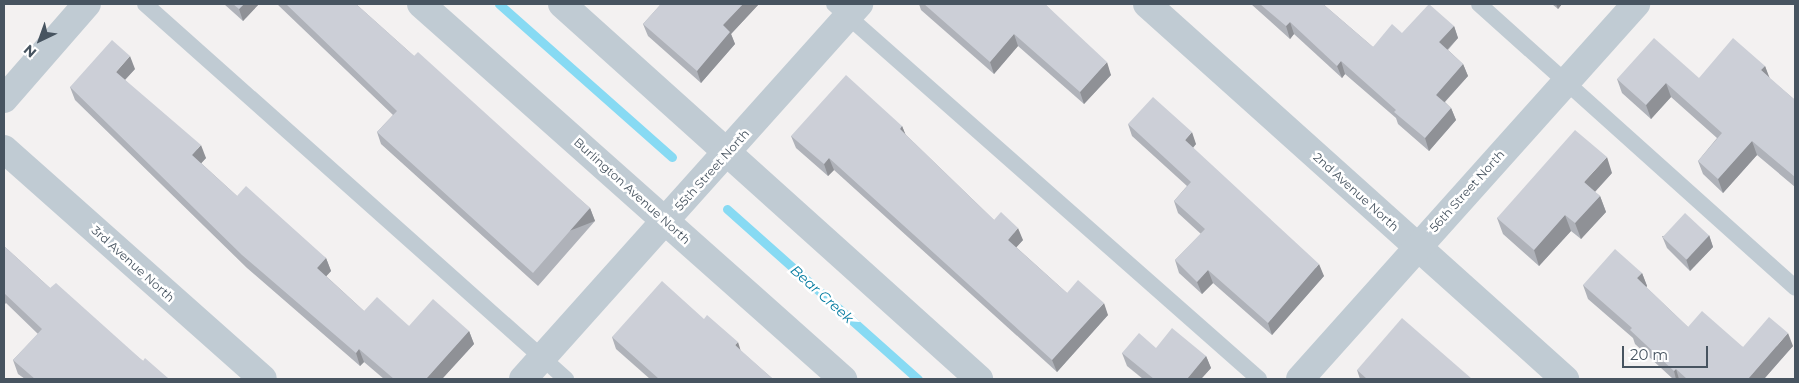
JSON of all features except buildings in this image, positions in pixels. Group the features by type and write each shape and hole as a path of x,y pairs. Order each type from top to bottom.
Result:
{"street":[{"path":"4,99 87,4"},
{"name":"Burlington Avenue North","path":"421,4 843,379"},
{"path":"562,4 979,379"},
{"name":"2nd Avenue North","path":"1147,4 1565,379"},
{"name":"56th Street North","path":"1300,379 1416,247 1636,4"},
{"name":"55th Street North","path":"522,379 728,152 847,8"},
{"name":"3rd Avenue North","path":"4,149 262,379"}],"lane":[{"path":"145,4 566,379"},
{"path":"1478,4 1795,288"},
{"path":"847,8 1259,379"}],"waterway":[{"name":"Bear Creek","path":"499,4 672,157"},
{"name":"Bear Creek","path":"727,209 918,379"}]}
